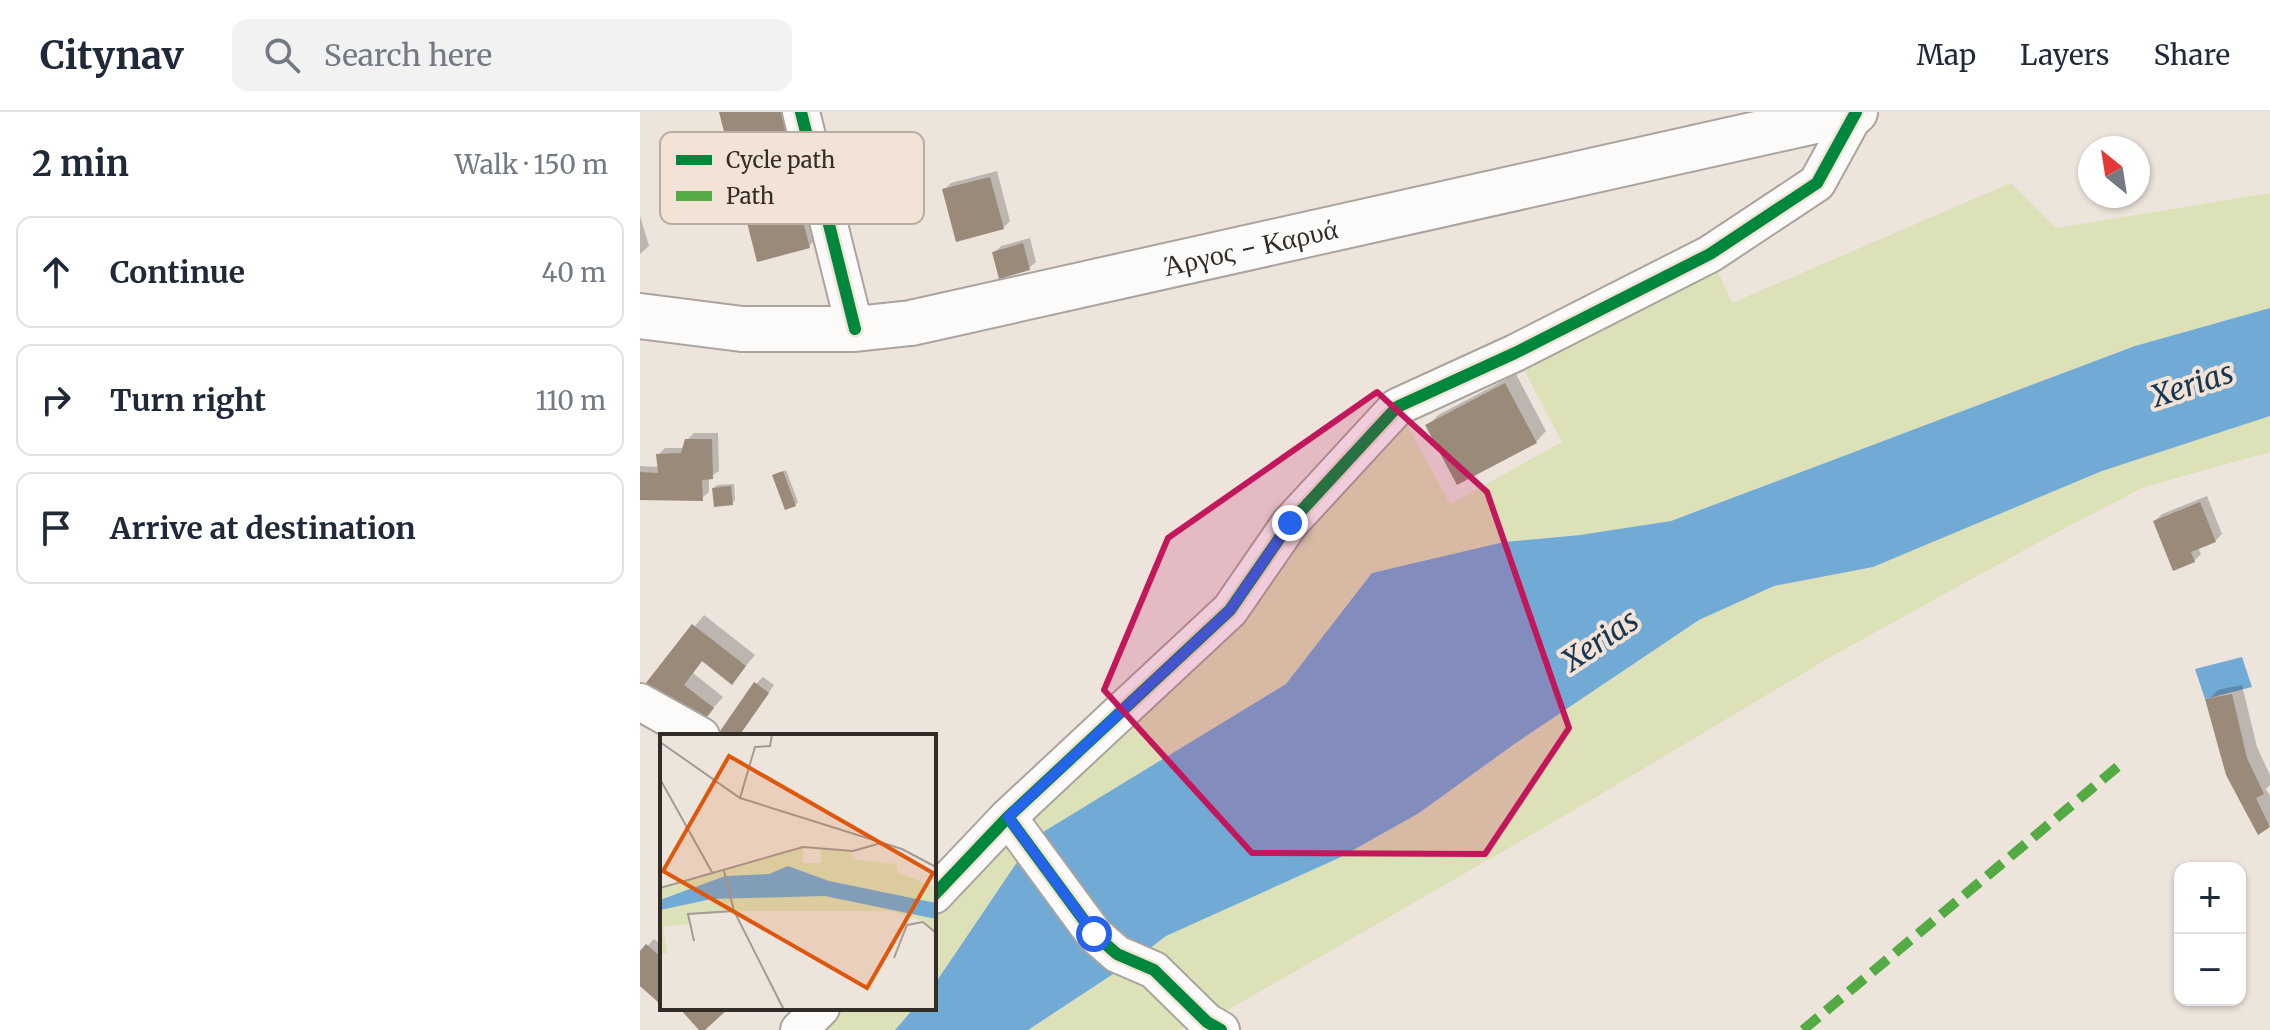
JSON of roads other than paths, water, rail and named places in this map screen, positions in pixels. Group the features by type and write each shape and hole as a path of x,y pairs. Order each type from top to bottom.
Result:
{"main road":[{"name":"Άργος - Καρυά","path":"640,316 742,329 855,329 911,323 1856,112"}],"street":[{"path":"801,112 806,132"},
{"path":"941,878 1230,610 1290,523 1397,407 1515,353 1710,254 1817,183 1856,112"},
{"path":"829,224 855,329"},
{"path":"640,702 697,734"},
{"path":"1008,817 1094,934 1117,954 1154,970 1202,1027"},
{"path":"799,1030 819,1010"}],"water":[{"name":"Xerias","path":"2270,308 2270,416 2102,471 1873,567 1774,586 1699,620 1513,745 1419,813 1339,858 1166,936 1028,1030 895,1030 912,1010 936,1010 936,982 1028,846 1043,832 1286,684 1372,573 1504,542 1580,535 1671,521 2135,346"},
{"path":"2242,657 2252,687 2205,699 2195,669"}]}
